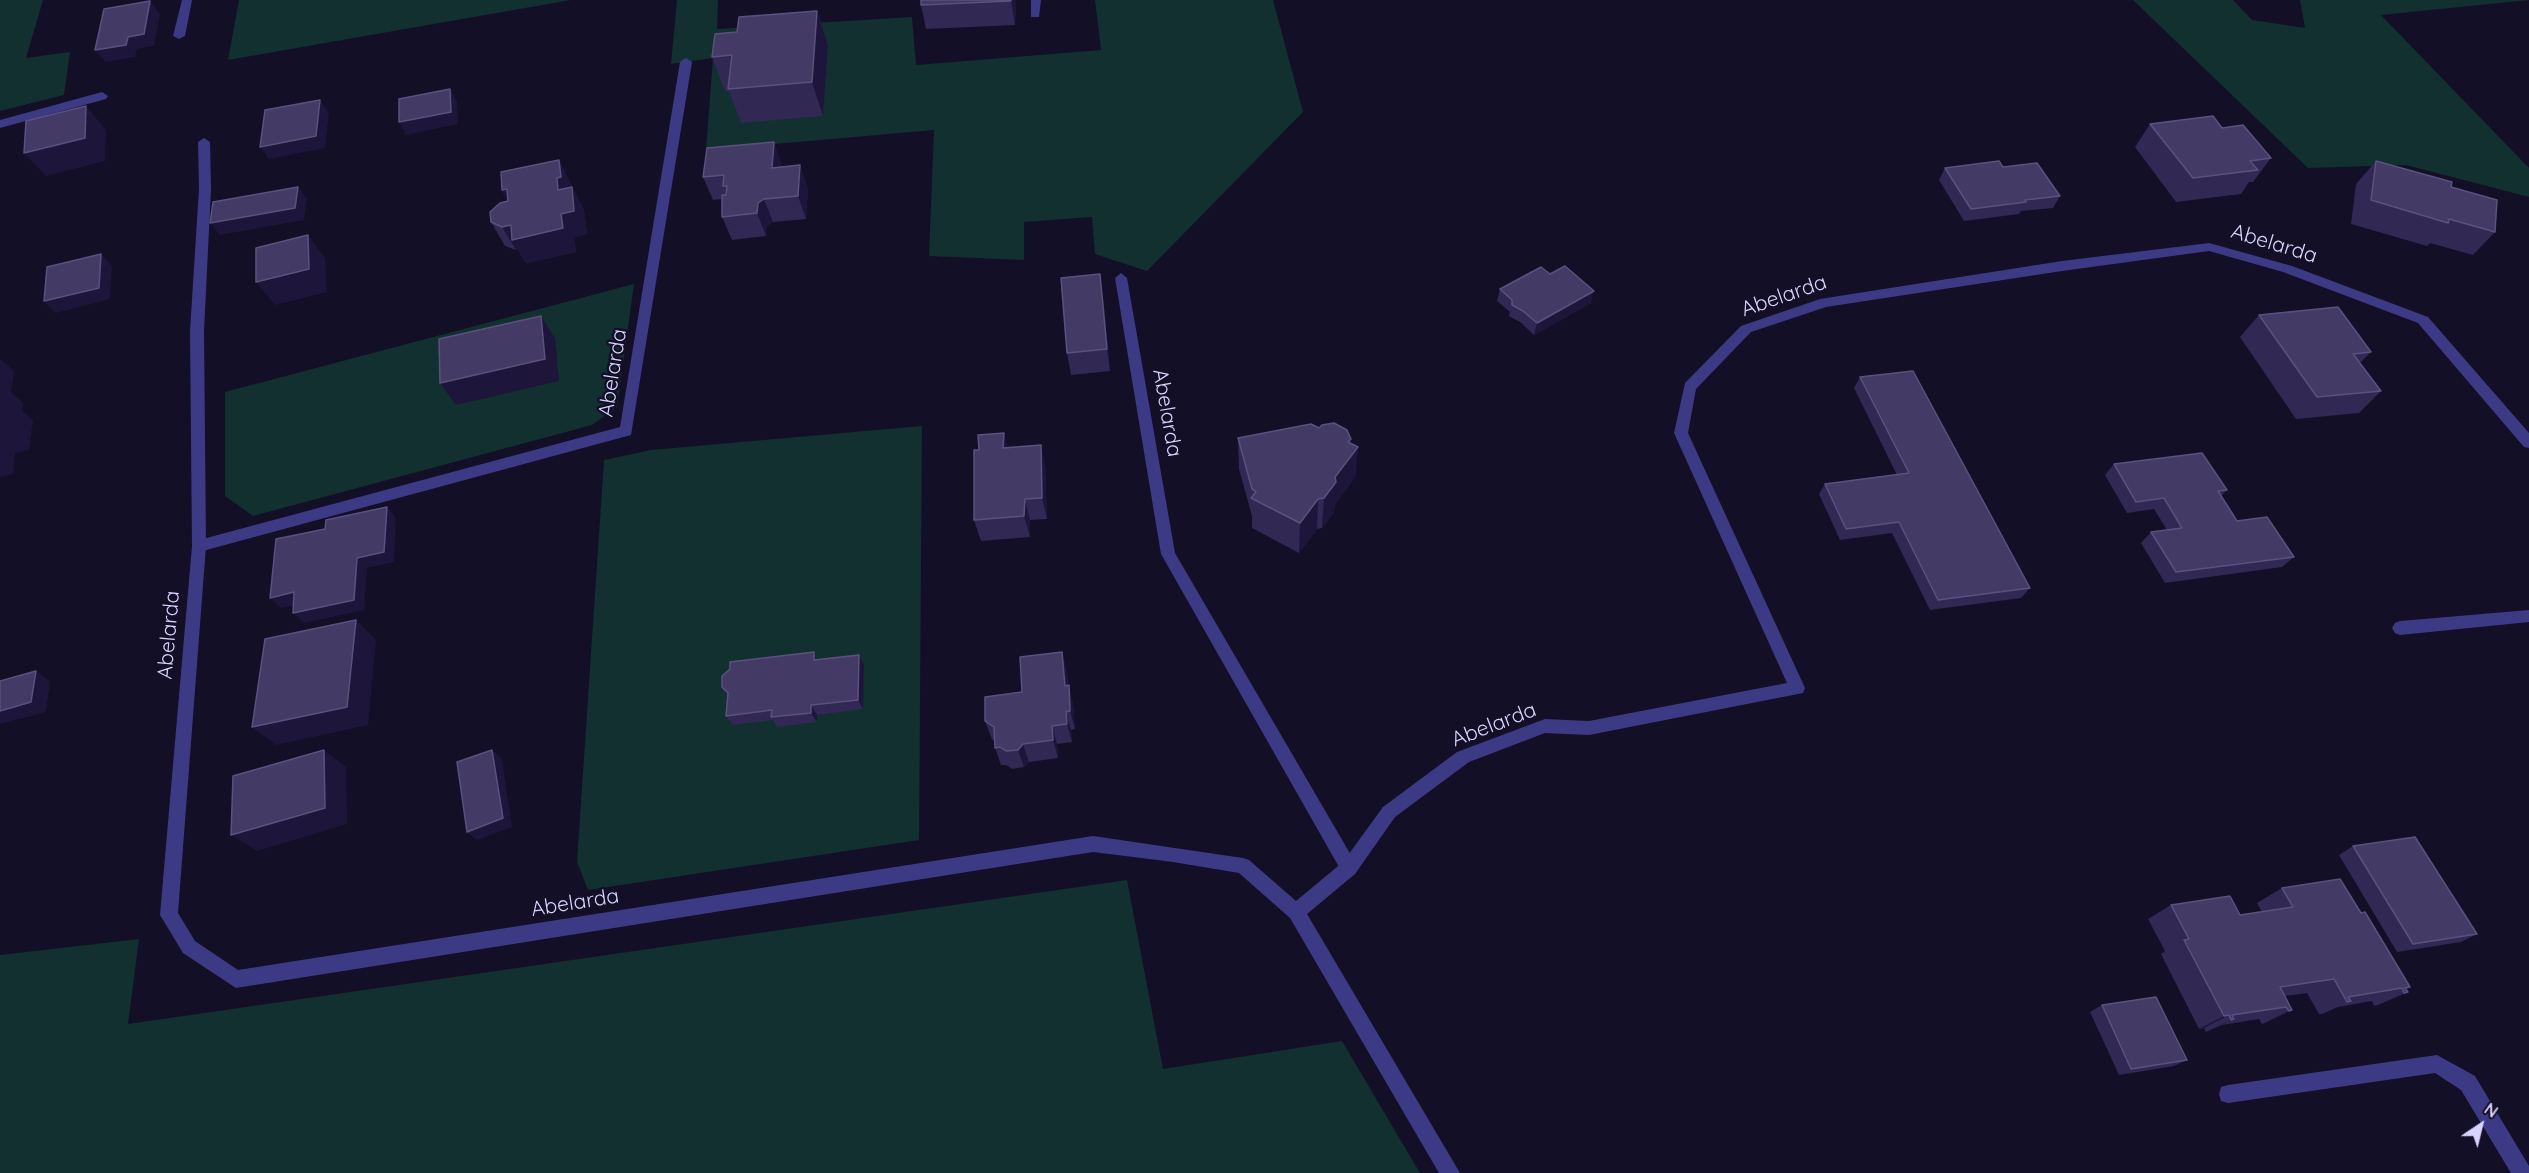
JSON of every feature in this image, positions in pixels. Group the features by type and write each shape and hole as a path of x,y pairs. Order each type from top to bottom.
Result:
{"street":[{"path":"179,36 187,0"},
{"path":"1035,15 1036,0"},
{"name":"Abelarda","path":"199,546 626,431 686,62"},
{"path":"0,124 102,96"},
{"name":"Abelarda","path":"204,142 205,189 197,331 199,546 169,915 189,947 236,979 1093,844 1243,866 1296,912 1349,868 1389,812 1463,757 1545,726 1589,728 1797,688 1681,433 1690,387 1746,329 1825,302 2062,266 2209,247 2287,269 2423,320 2529,443"},
{"name":"Abelarda","path":"1121,278 1167,554 1349,868"},
{"path":"2400,628 2529,616"},
{"path":"1296,912 1450,1173"},
{"path":"2228,1094 2437,1064 2468,1083 2522,1173"}],"green space":[{"path":"0,0 43,0 26,58 70,52 64,95 0,111"},
{"path":"239,0 571,0 228,60"},
{"path":"677,0 718,0 717,29 912,17 916,65 1101,50 1095,0 1273,0 1303,112 1147,271 1095,254 1092,217 1024,222 1024,260 929,256 934,130 706,150 713,58 671,64"},
{"path":"2133,0 2233,0 2252,20 2305,28 2300,0 2529,0 2381,15 2529,168 2529,197 2406,165 2308,168"},
{"path":"634,284 617,407 592,425 253,516 225,496 225,392"},
{"path":"922,426 919,840 588,890 577,862 604,460 651,450"},
{"path":"1127,880 1163,1069 1342,1041 1420,1173 0,1173 0,955 139,939 128,1024"}],"building":[{"path":"921,0 1011,0 1011,1 921,5"},
{"path":"150,1 144,34 128,37 126,45 95,50 104,9"},
{"path":"817,11 812,82 728,89 732,55 712,57 715,34 737,32 739,17"},
{"path":"450,89 451,112 399,122 399,99"},
{"path":"320,100 316,136 260,147 265,110"},
{"path":"86,106 85,138 24,153 26,121"},
{"path":"2213,116 2222,128 2243,125 2271,158 2250,161 2258,170 2193,178 2150,124"},
{"path":"774,142 772,168 800,165 798,196 764,199 758,203 757,213 722,217 722,195 726,195 727,186 723,186 724,175 703,177 707,148"},
{"path":"559,160 561,177 557,178 558,190 572,187 574,211 561,214 563,228 512,240 511,225 502,227 491,222 490,212 500,203 508,201 507,189 502,190 501,172"},
{"path":"1999,161 2003,167 2037,163 2060,196 1971,209 1945,168"},
{"path":"2376,161 2452,182 2451,187 2497,200 2495,232 2449,219 2448,223 2371,200"},
{"path":"298,187 295,208 210,223 213,202"},
{"path":"308,235 309,269 256,282 256,248"},
{"path":"101,254 99,288 44,301 47,267"},
{"path":"1565,266 1594,291 1537,323 1512,305 1512,300 1500,289 1541,267 1550,274"},
{"path":"1100,274 1107,349 1067,353 1061,278"},
{"path":"2338,307 2371,352 2353,354 2381,391 2317,397 2259,315"},
{"path":"541,316 545,359 440,383 439,339"},
{"path":"1913,371 2030,588 1938,600 1899,522 1846,529 1825,484 1909,473 1860,377"},
{"path":"1334,423 1347,430 1351,439 1348,442 1358,447 1335,477 1336,482 1324,498 1318,499 1300,523 1251,498 1256,492 1252,489 1238,438 1311,424 1319,428 1322,425"},
{"path":"1004,433 1003,448 1041,445 1042,498 1025,499 1024,516 974,520 974,450 979,450 978,435"},
{"path":"2202,453 2227,490 2218,491 2237,521 2267,517 2294,557 2176,572 2151,532 2182,528 2164,498 2136,502 2114,464"},
{"path":"387,507 384,552 357,558 354,600 293,613 294,592 270,598 276,539 325,529 326,520"},
{"path":"356,620 347,707 252,727 265,639"},
{"path":"814,652 814,660 859,655 858,700 811,705 811,713 771,717 772,710 726,716 728,693 722,687 722,676 730,669 730,662"},
{"path":"1062,652 1065,686 1069,685 1070,711 1066,712 1067,724 1052,726 1053,740 1023,744 1018,750 1006,751 1000,747 995,748 994,727 985,721 985,697 1022,692 1020,657"},
{"path":"36,671 31,702 0,711 0,681"},
{"path":"324,750 325,808 231,835 233,776"},
{"path":"492,750 503,818 467,832 457,762"},
{"path":"2415,837 2477,934 2413,944 2353,846"},
{"path":"2340,879 2361,913 2365,912 2410,987 2405,988 2408,992 2404,993 2402,988 2348,997 2351,1001 2347,1002 2334,979 2280,987 2292,1010 2289,1011 2286,1007 2232,1015 2234,1019 2231,1020 2229,1015 2224,1016 2184,940 2189,939 2171,905 2230,896 2240,915 2293,907 2282,888"},
{"path":"2156,997 2187,1060 2131,1069 2102,1005"}]}
